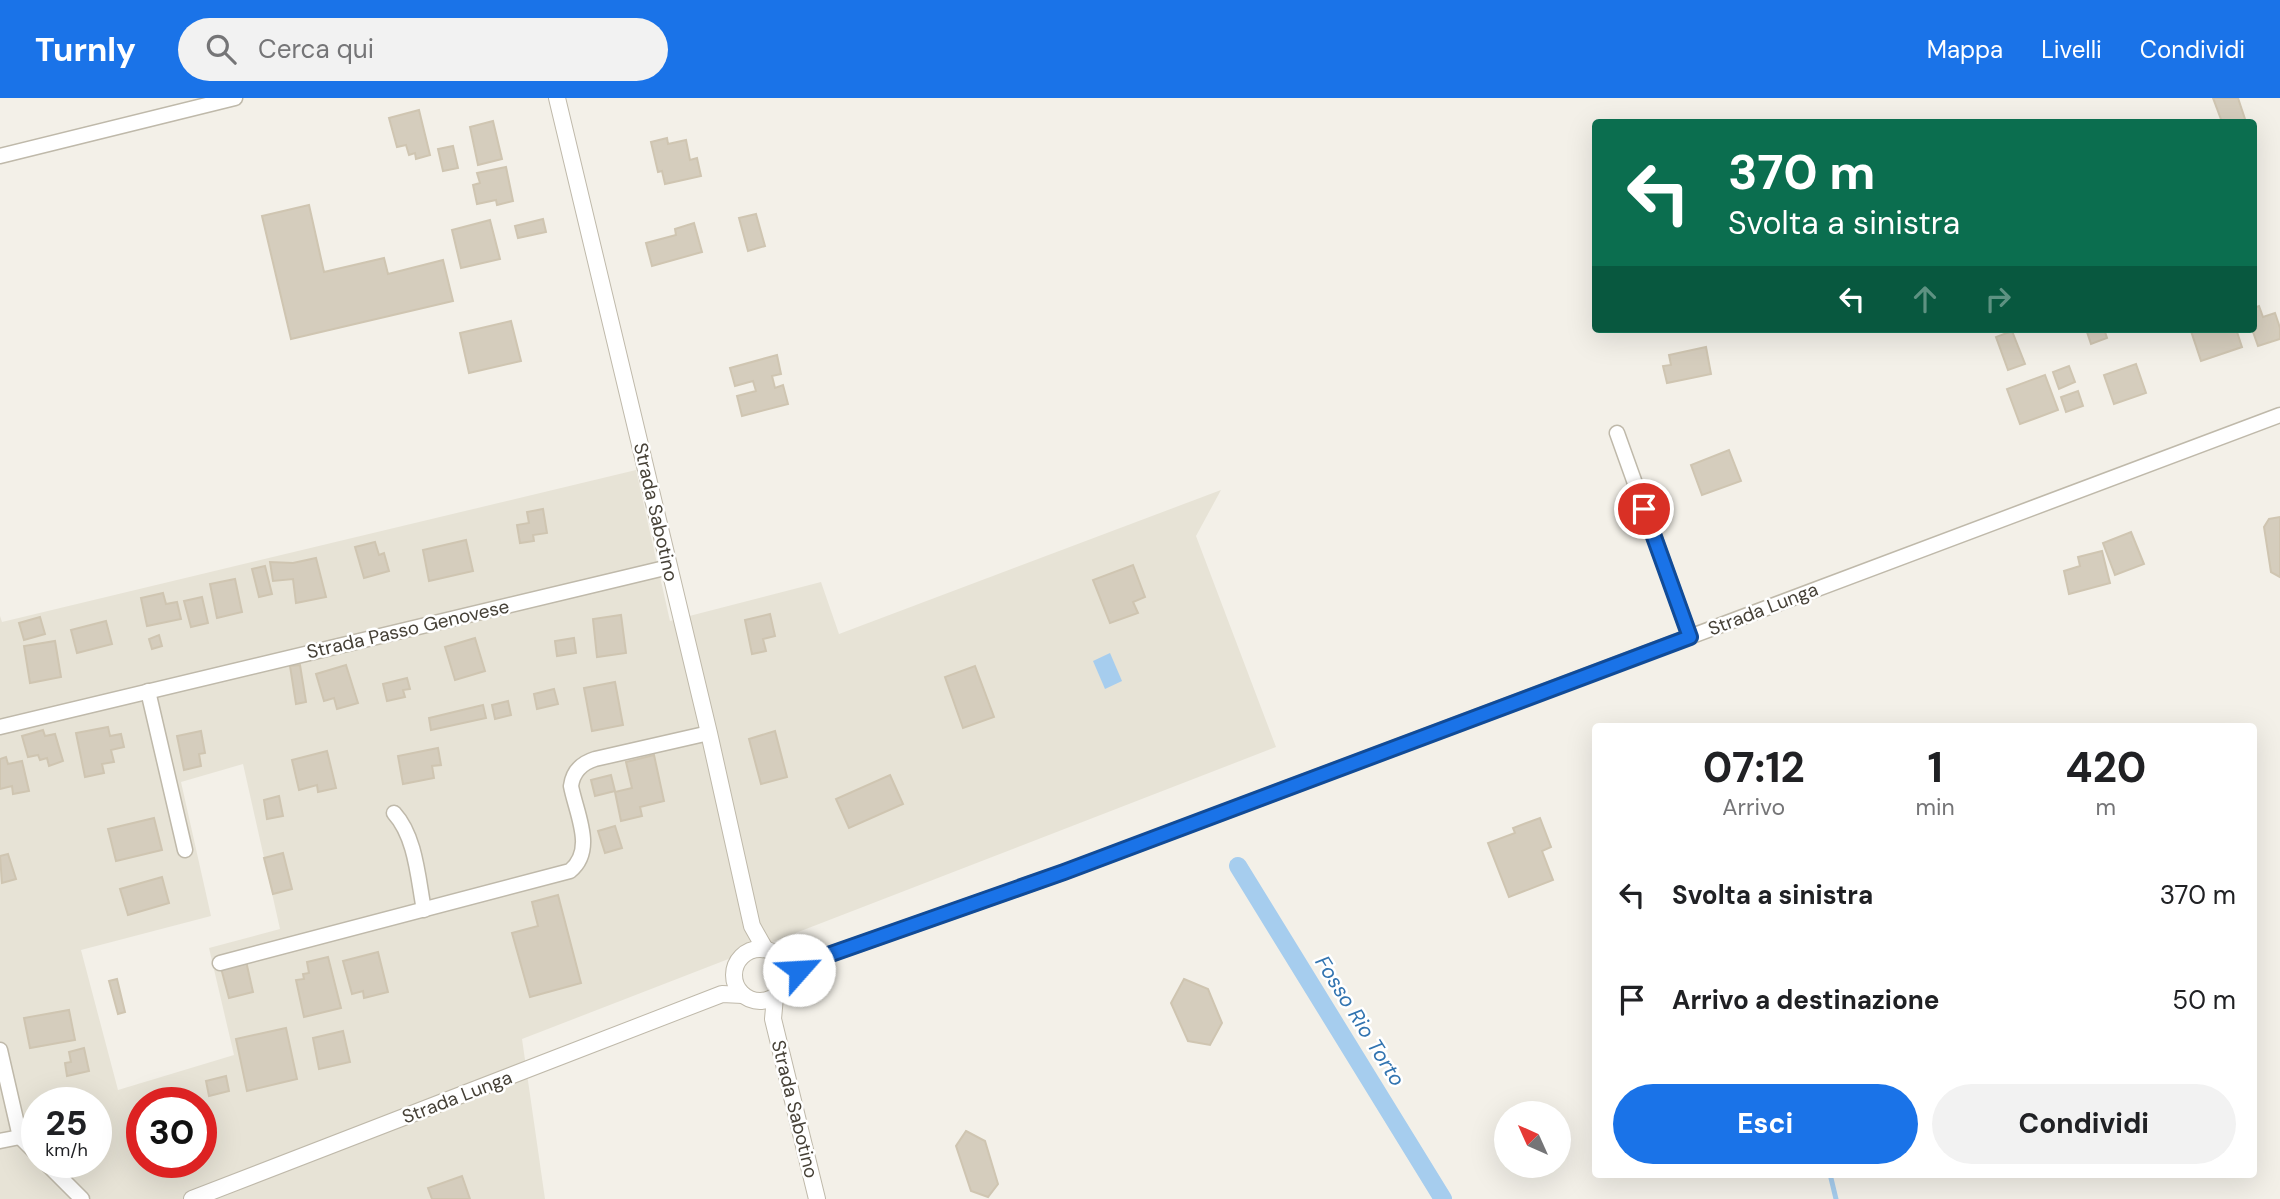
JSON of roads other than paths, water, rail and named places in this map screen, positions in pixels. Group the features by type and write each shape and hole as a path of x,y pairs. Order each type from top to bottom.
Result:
{"street":[{"path":"0,156 235,98"},
{"name":"Strada Sabotino","path":"557,98 709,733 752,926 765,949"},
{"name":"Strada Lunga","path":"786,979 811,961 1064,872 2280,415"},
{"path":"1617,433 1690,637"},
{"name":"Strada Passo Genovese","path":"0,727 669,567"},
{"path":"148,691 185,850"},
{"path":"220,963 570,871 579,864 584,849 572,786 573,776 580,768 595,759 709,733"},
{"path":"394,813 408,836 424,910"},
{"name":"Strada Sabotino","path":"745,953 752,926"},
{"path":"765,949 780,958 785,964 786,979 781,992 767,999 743,995 735,984 734,977 735,968 745,953 765,949"},
{"name":"Strada Lunga","path":"780,958 811,961"},
{"path":"722,995 734,977"},
{"name":"Strada Lunga","path":"192,1199 722,995 743,995"},
{"name":"Strada Sabotino","path":"767,999 817,1199"},
{"path":"0,1050 20,1137 0,1142"},
{"path":"61,1178 82,1199"}],"water":[{"path":"1110,653 1122,681 1105,689 1093,661"}],"waterway":[{"name":"Fosso Rio Torto","path":"1238,866 1443,1199"},
{"path":"1831,1178 1836,1199"}]}
